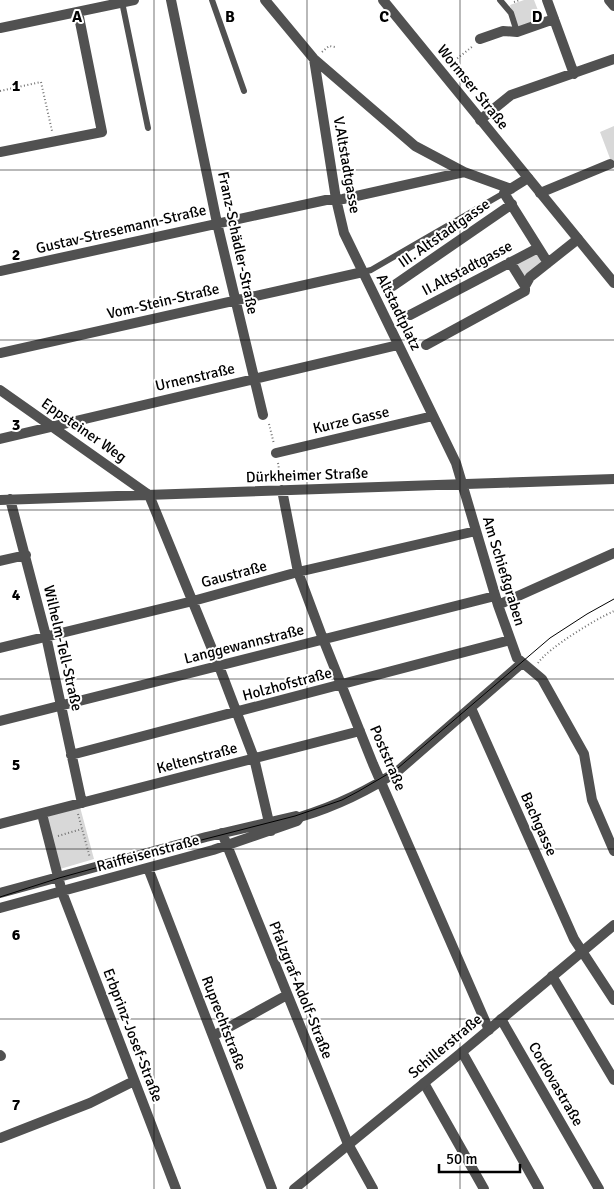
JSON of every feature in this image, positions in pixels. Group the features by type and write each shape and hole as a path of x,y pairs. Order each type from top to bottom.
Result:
{"street":[{"path":"0,28 134,0"},
{"name":"Franz-Schädler-Straße","path":"171,0 217,223 262,414"},
{"path":"265,0 314,58 415,146 464,172 508,191 512,204 548,264"},
{"name":"Wormser Straße","path":"383,0 614,283"},
{"path":"547,0 574,74"},
{"path":"609,0 614,6"},
{"path":"0,152 102,132 78,12"},
{"path":"480,40 503,30 517,32 554,19"},
{"name":"V.Altstadtgasse","path":"314,58 336,200 344,233 363,272"},
{"path":"480,120 511,95 614,59"},
{"path":"540,193 610,164"},
{"name":"Gustav-Stresemann-Straße","path":"0,271 217,223 326,200 336,200 464,172"},
{"path":"508,191 528,178"},
{"name":"III. Altstadtgasse","path":"393,286 512,204"},
{"path":"426,345 524,291 524,286 530,277 578,240"},
{"name":"II.Altstadtgasse","path":"410,315 538,248"},
{"path":"510,262 524,286"},
{"name":"Vom-Stein-Straße","path":"0,353 363,272"},
{"name":"Altstadtplatz","path":"363,272 456,463 463,484"},
{"name":"Urnenstraße","path":"0,439 398,345"},
{"name":"Eppsteiner Weg","path":"0,390 149,495"},
{"name":"Kurze Gasse","path":"276,453 432,416"},
{"name":"Dürkheimer Straße","path":"5,500 614,479"},
{"name":"Am Schießgraben","path":"463,484 497,601 517,658 522,663"},
{"name":"Poststraße","path":"282,490 298,572 323,639 360,731 489,1030"},
{"path":"149,495 219,666 254,758 270,826"},
{"name":"Wilhelm-Tell-Straße","path":"5,500 26,555 46,636 71,755 79,804"},
{"name":"Gaustraße","path":"0,648 193,601 298,572 476,531"},
{"name":"Langgewannstraße","path":"0,721 323,639 497,601 614,553"},
{"path":"0,561 26,555"},
{"name":"Holzhofstraße","path":"71,755 510,640"},
{"path":"522,663 542,679 584,754 592,800 614,851"},
{"name":"Raiffeisenstraße","path":"0,908 226,846 295,816 300,817 343,802 382,782 399,770 522,663"},
{"name":"Bachgasse","path":"471,708 574,939 614,1000"},
{"name":"Keltenstraße","path":"0,824 360,731"},
{"path":"42,814 58,877"},
{"name":"Raiffeisenstraße","path":"0,893 222,833 270,826"},
{"name":"Pfalzgraf-Adolf-Straße","path":"222,833 348,1144 373,1189"},
{"name":"Ruprechtstraße","path":"148,868 272,1189"},
{"name":"Erbprinz-Josef-Straße","path":"58,877 62,892 176,1189"},
{"name":"Schillerstraße","path":"294,1189 489,1030 503,1023 555,981 582,951 614,925"},
{"path":"555,981 614,1080"},
{"path":"213,1036 287,995"},
{"name":"Cordovastraße","path":"503,1023 599,1189"},
{"path":"462,1052 539,1189"},
{"path":"0,1138 90,1103 134,1081"},
{"path":"424,1084 484,1189"}],"lane":[{"path":"212,0 244,91"},
{"path":"500,0 511,13 517,32"},
{"path":"122,2 148,128"},
{"name":"Altstadtplatz","path":"363,272 371,270 508,191"}],"path":[{"path":"441,72 480,40"},
{"path":"314,58 329,46 335,47"},
{"path":"0,91 41,82 54,142"},
{"path":"262,414 268,420 282,490"},
{"path":"533,672 542,658 594,621 614,611"},
{"path":"79,804 82,829 93,868"},
{"path":"48,839 82,829"}],"shaded area":[{"path":"524,0 534,0 541,18 545,16 546,18 518,28 510,5"},
{"path":"614,126 614,169 600,132"},
{"path":"538,248 548,263 525,286 510,262"},
{"path":"80,807 94,859 60,869 46,816"}],"tram line":[{"path":"0,897 135,857 295,816 342,800 398,768 550,638 614,599"}]}
